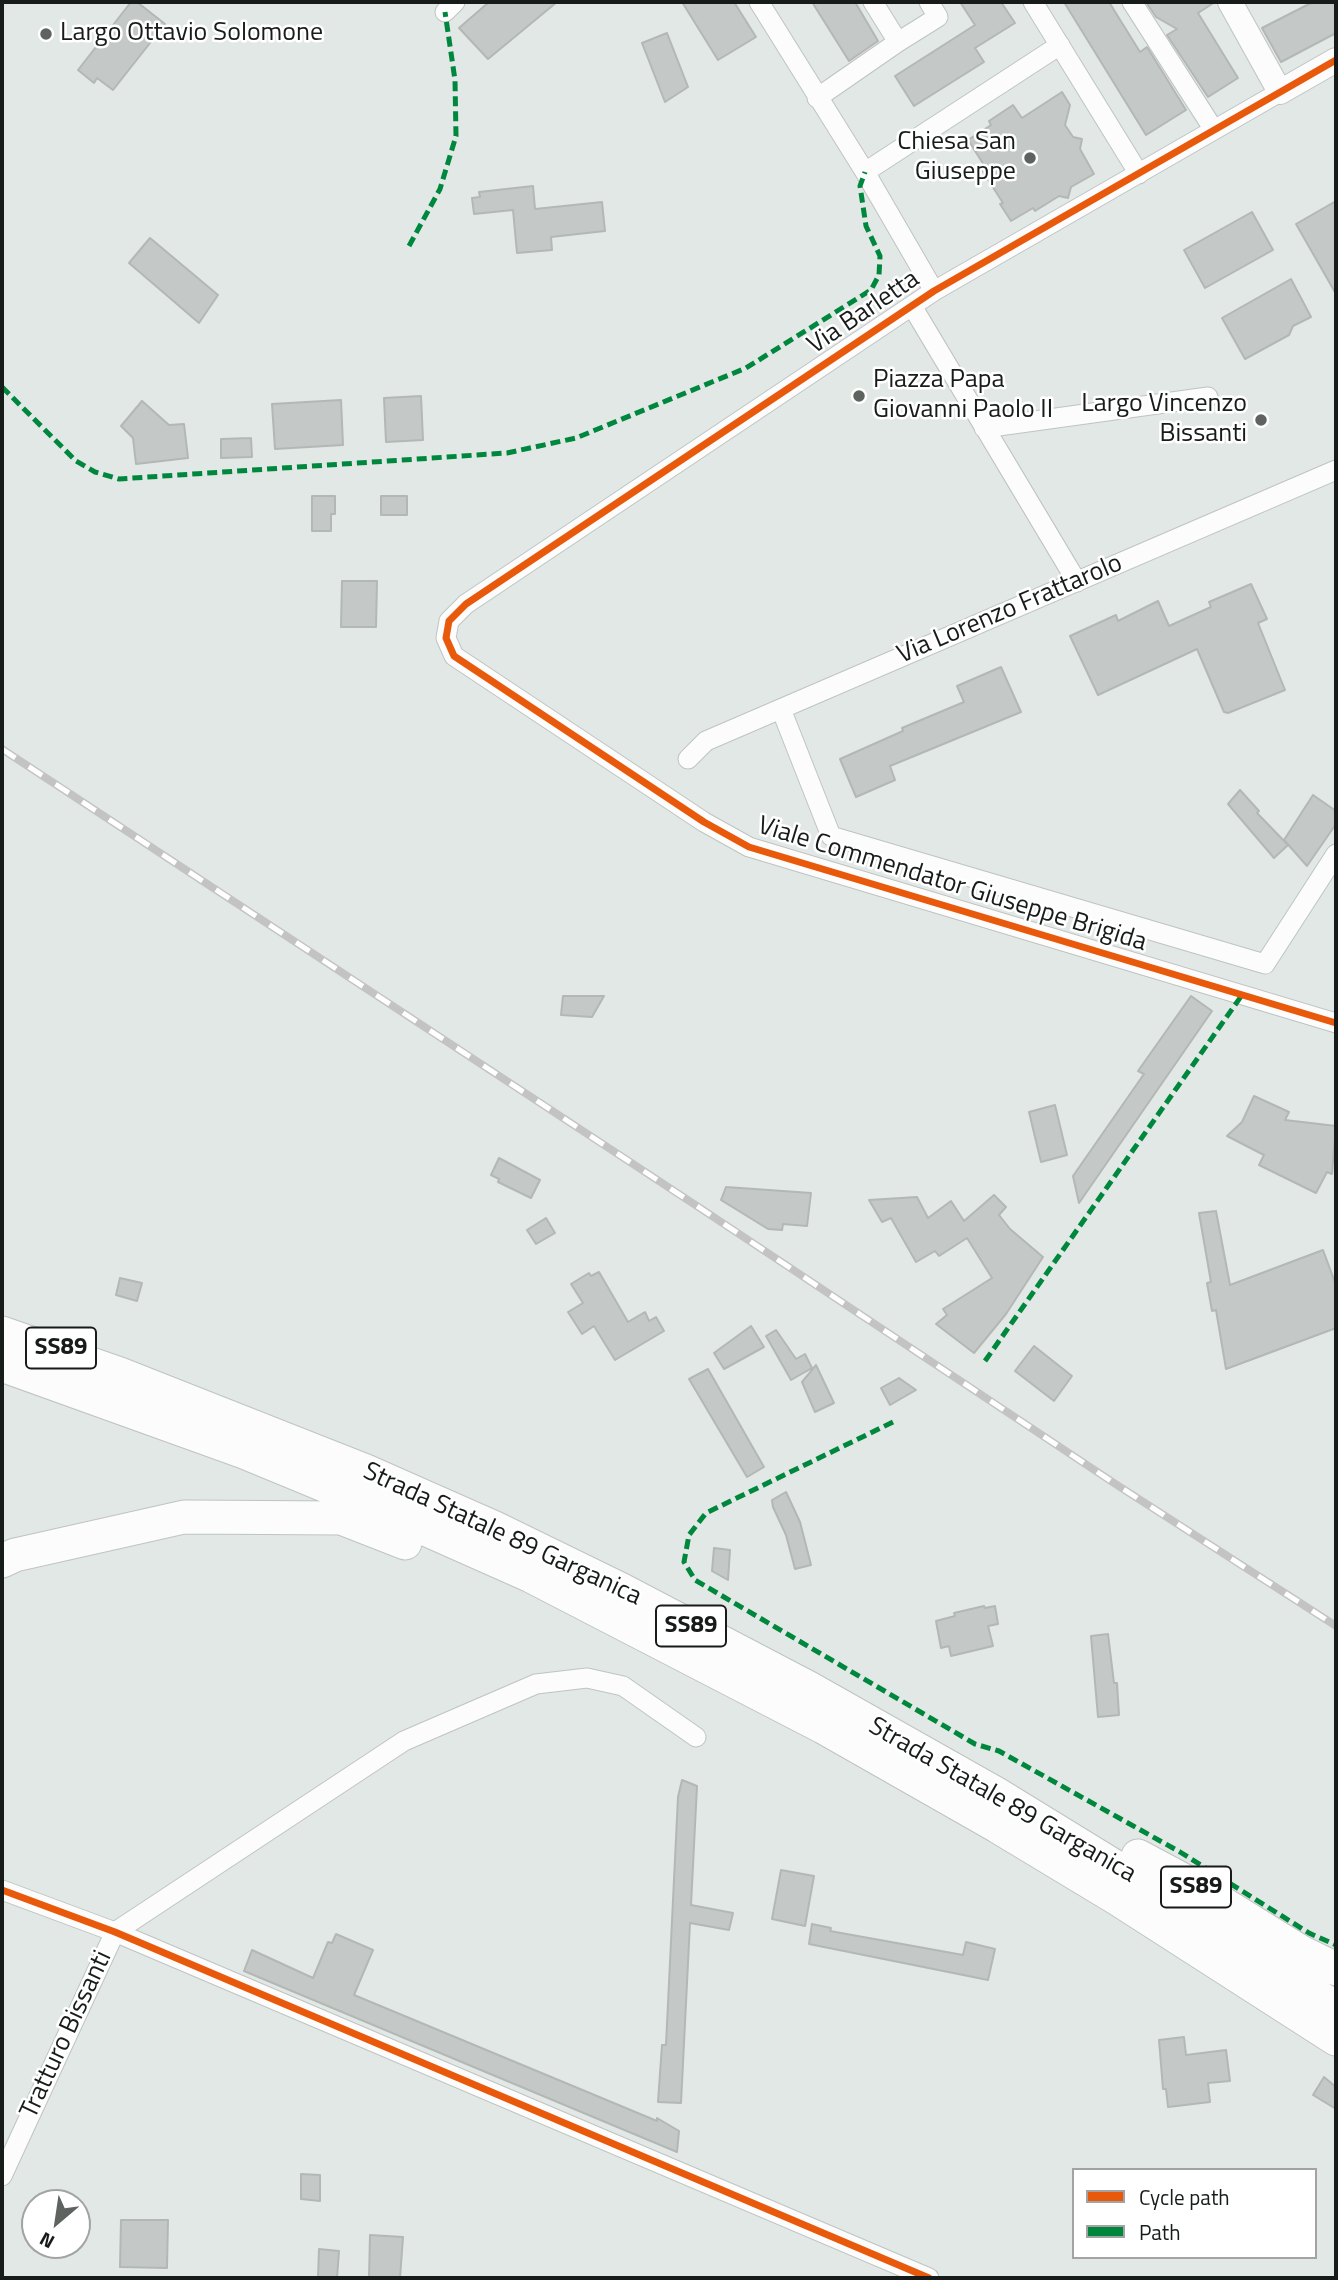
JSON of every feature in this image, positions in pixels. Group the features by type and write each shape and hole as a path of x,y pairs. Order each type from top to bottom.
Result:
{"highway":[{"name":"SS89","path":"2,1323 120,1374"},
{"name":"Strada Statale 89 Garganica","path":"2,1333 120,1374 366,1471 495,1528 622,1590 832,1701 1046,1823 1336,2008"},
{"name":"Strada Statale 89 Garganica","path":"2,1365 244,1452 531,1576 823,1727 1008,1833 1129,1906 1336,2039"},
{"path":"2,1561 15,1555 184,1517 341,1518 704,1664"},
{"name":"SS89","path":"1046,1823 1106,1842 1154,1864 1336,1969"}],"street":[{"path":"759,2 934,291"},
{"path":"873,2 898,42"},
{"path":"817,98 938,17 929,2"},
{"path":"1033,2 1139,174"},
{"path":"1132,2 1214,130"},
{"path":"1235,4 1280,93"},
{"path":"864,172 1060,45"},
{"name":"Via Barletta","path":"446,638 449,621 466,604 934,291 1336,60"},
{"path":"912,306 1077,582"},
{"path":"985,428 1208,397"},
{"name":"Via Lorenzo Frattarolo","path":"688,759 706,741 1336,470"},
{"name":"Viale Commendator Giuseppe Brigida","path":"446,638 454,656 704,822 749,847 1336,1023"},
{"path":"781,709 831,836 1265,964 1336,855"},
{"path":"114,1931 404,1741 536,1684 587,1678 623,1686 696,1737"},
{"path":"2,1890 114,1931 929,2278"},
{"name":"Tratturo Bissanti","path":"2,2176 114,1931"}],"building":[{"path":"131,2 137,2 165,24 113,90 97,78 94,83 78,70"},
{"path":"489,2 557,2 488,59 459,28"},
{"path":"682,2 734,2 756,37 718,60"},
{"path":"812,2 855,2 878,41 849,61"},
{"path":"960,2 1001,2 1015,23 975,48 984,62 914,106 895,76 975,25"},
{"path":"1064,2 1109,2 1140,52 1147,47 1186,110 1146,135"},
{"path":"1146,2 1215,2 1198,13 1238,78 1208,97 1167,35 1177,29 1156,17"},
{"path":"1313,2 1336,2 1336,33 1281,62 1262,28"},
{"path":"667,33 688,87 665,102 642,43"},
{"name":"Chiesa San Giuseppe","path":"1062,92 1070,105 1065,125 1073,137 1082,139 1080,149 1094,174 1071,187 1068,198 1059,196 1035,211 1033,208 1011,221 980,167 984,165 968,140 991,125 989,121 1013,105 1022,118"},
{"path":"533,186 535,209 602,202 605,231 551,237 552,250 517,253 513,210 474,214 472,198 480,197 479,192"},
{"path":"1336,201 1336,294 1296,224"},
{"path":"1252,212 1273,250 1205,288 1184,250"},
{"path":"150,238 218,295 199,323 129,263"},
{"path":"1291,279 1311,317 1293,326 1289,335 1245,359 1222,318"},
{"path":"421,396 423,440 386,442 384,398"},
{"path":"341,400 343,445 275,449 272,404"},
{"path":"142,401 169,425 184,424 188,458 136,464 133,438 121,426"},
{"path":"251,438 252,457 221,458 221,439"},
{"path":"312,496 335,496 331,531 312,531"},
{"path":"381,496 407,496 407,515 381,515"},
{"path":"342,581 377,581 376,627 341,627"},
{"path":"1251,584 1267,619 1258,623 1285,690 1228,713 1224,712 1197,649 1098,695 1070,636 1116,615 1118,621 1158,601 1169,626 1211,607 1209,602"},
{"path":"1001,667 1021,712 890,766 895,780 856,797 840,759 903,731 902,728 964,702 957,686"},
{"path":"1240,790 1259,811 1257,813 1288,845 1274,858 1228,804"},
{"path":"1313,795 1336,811 1336,824 1307,866 1284,840"},
{"path":"563,996 604,996 592,1017 561,1015"},
{"path":"1191,996 1212,1011 1079,1203 1073,1176 1144,1074 1138,1071"},
{"path":"1254,1096 1289,1112 1285,1120 1336,1126 1332,1174 1327,1172 1316,1193 1259,1165 1264,1155 1227,1136 1242,1122"},
{"path":"1055,1105 1067,1155 1041,1162 1029,1112"},
{"path":"499,1158 540,1180 531,1198 498,1182 499,1179 491,1175"},
{"path":"726,1187 811,1193 807,1226 783,1224 782,1230 768,1229 721,1200"},
{"path":"994,1195 1006,1207 999,1215 1010,1229 1043,1257 1006,1314 974,1353 936,1324 947,1315 943,1309 992,1278 967,1238 939,1256 935,1251 916,1262 891,1218 882,1222 869,1200 917,1197 928,1218 951,1201 964,1221"},
{"path":"1216,1211 1230,1285 1323,1250 1336,1285 1336,1328 1226,1369 1216,1310 1212,1311 1207,1283 1211,1282 1199,1213"},
{"path":"546,1218 555,1233 536,1244 527,1230"},
{"path":"599,1272 628,1322 645,1312 649,1321 656,1317 664,1331 615,1360 594,1326 582,1334 568,1312 583,1303 571,1284 589,1273 591,1276"},
{"path":"120,1278 142,1283 137,1301 116,1295"},
{"path":"751,1326 764,1347 724,1369 714,1353"},
{"path":"776,1330 796,1359 805,1354 812,1368 791,1380 766,1336"},
{"path":"1034,1346 1072,1376 1054,1401 1015,1371"},
{"path":"816,1365 834,1403 815,1412 802,1382"},
{"path":"708,1369 764,1467 747,1477 689,1379"},
{"path":"899,1378 916,1390 890,1405 881,1388"},
{"path":"786,1492 800,1522 811,1565 795,1569 786,1535 772,1500"},
{"path":"714,1548 730,1550 728,1580 712,1571"},
{"path":"995,1606 998,1624 988,1626 993,1646 951,1656 949,1646 941,1648 936,1621 955,1616 954,1613"},
{"path":"1108,1634 1114,1683 1117,1683 1119,1715 1098,1717 1091,1636"},
{"path":"682,1780 697,1786 691,1905 733,1913 729,1930 690,1923 681,2103 658,2102 662,2045 666,2045 678,1797"},
{"path":"781,1870 814,1876 805,1926 772,1919"},
{"path":"812,1924 831,1928 830,1931 963,1955 966,1942 995,1949 988,1980 809,1944"},
{"path":"336,1934 373,1950 354,1995 657,2121 657,2118 679,2131 677,2152 244,1971 252,1950 313,1978 328,1942 332,1943"},
{"path":"1184,2037 1186,2055 1226,2050 1230,2081 1208,2083 1210,2102 1168,2107 1166,2089 1163,2089 1159,2040"},
{"path":"1324,2077 1336,2087 1336,2109 1313,2095"},
{"path":"301,2174 320,2175 320,2201 301,2199"},
{"path":"121,2220 168,2220 167,2268 120,2267"},
{"path":"370,2235 403,2237 400,2278 369,2278"},
{"path":"319,2249 339,2251 337,2278 318,2278"}],"railway":[{"path":"2,749 1117,1485 1336,1626"}],"marked path":[{"path":"409,246 440,189 456,136 455,80 445,12"},
{"path":"2,387 76,461 95,472 119,479 507,453 576,438 746,368 871,290 879,275 880,256 866,226 860,186 865,172"},
{"path":"985,1361 1242,995"},
{"path":"893,1422 706,1513 689,1535 684,1562 695,1580 975,1744 999,1751 1180,1852 1309,1933 1336,1945"}],"cycle path":[{"path":"1336,60 934,291 466,604 449,621 446,638 454,656 704,822 749,847 1336,1023"},
{"path":"2,1890 115,1932 929,2278"}],"place":[{"name":"Largo Ottavio Solomone","path":"46,34"},
{"name":"Chiesa San Giuseppe","path":"1030,158"},
{"name":"Piazza Papa Giovanni Paolo II","path":"859,396"},
{"name":"Largo Vincenzo Bissanti","path":"1261,420"}]}
